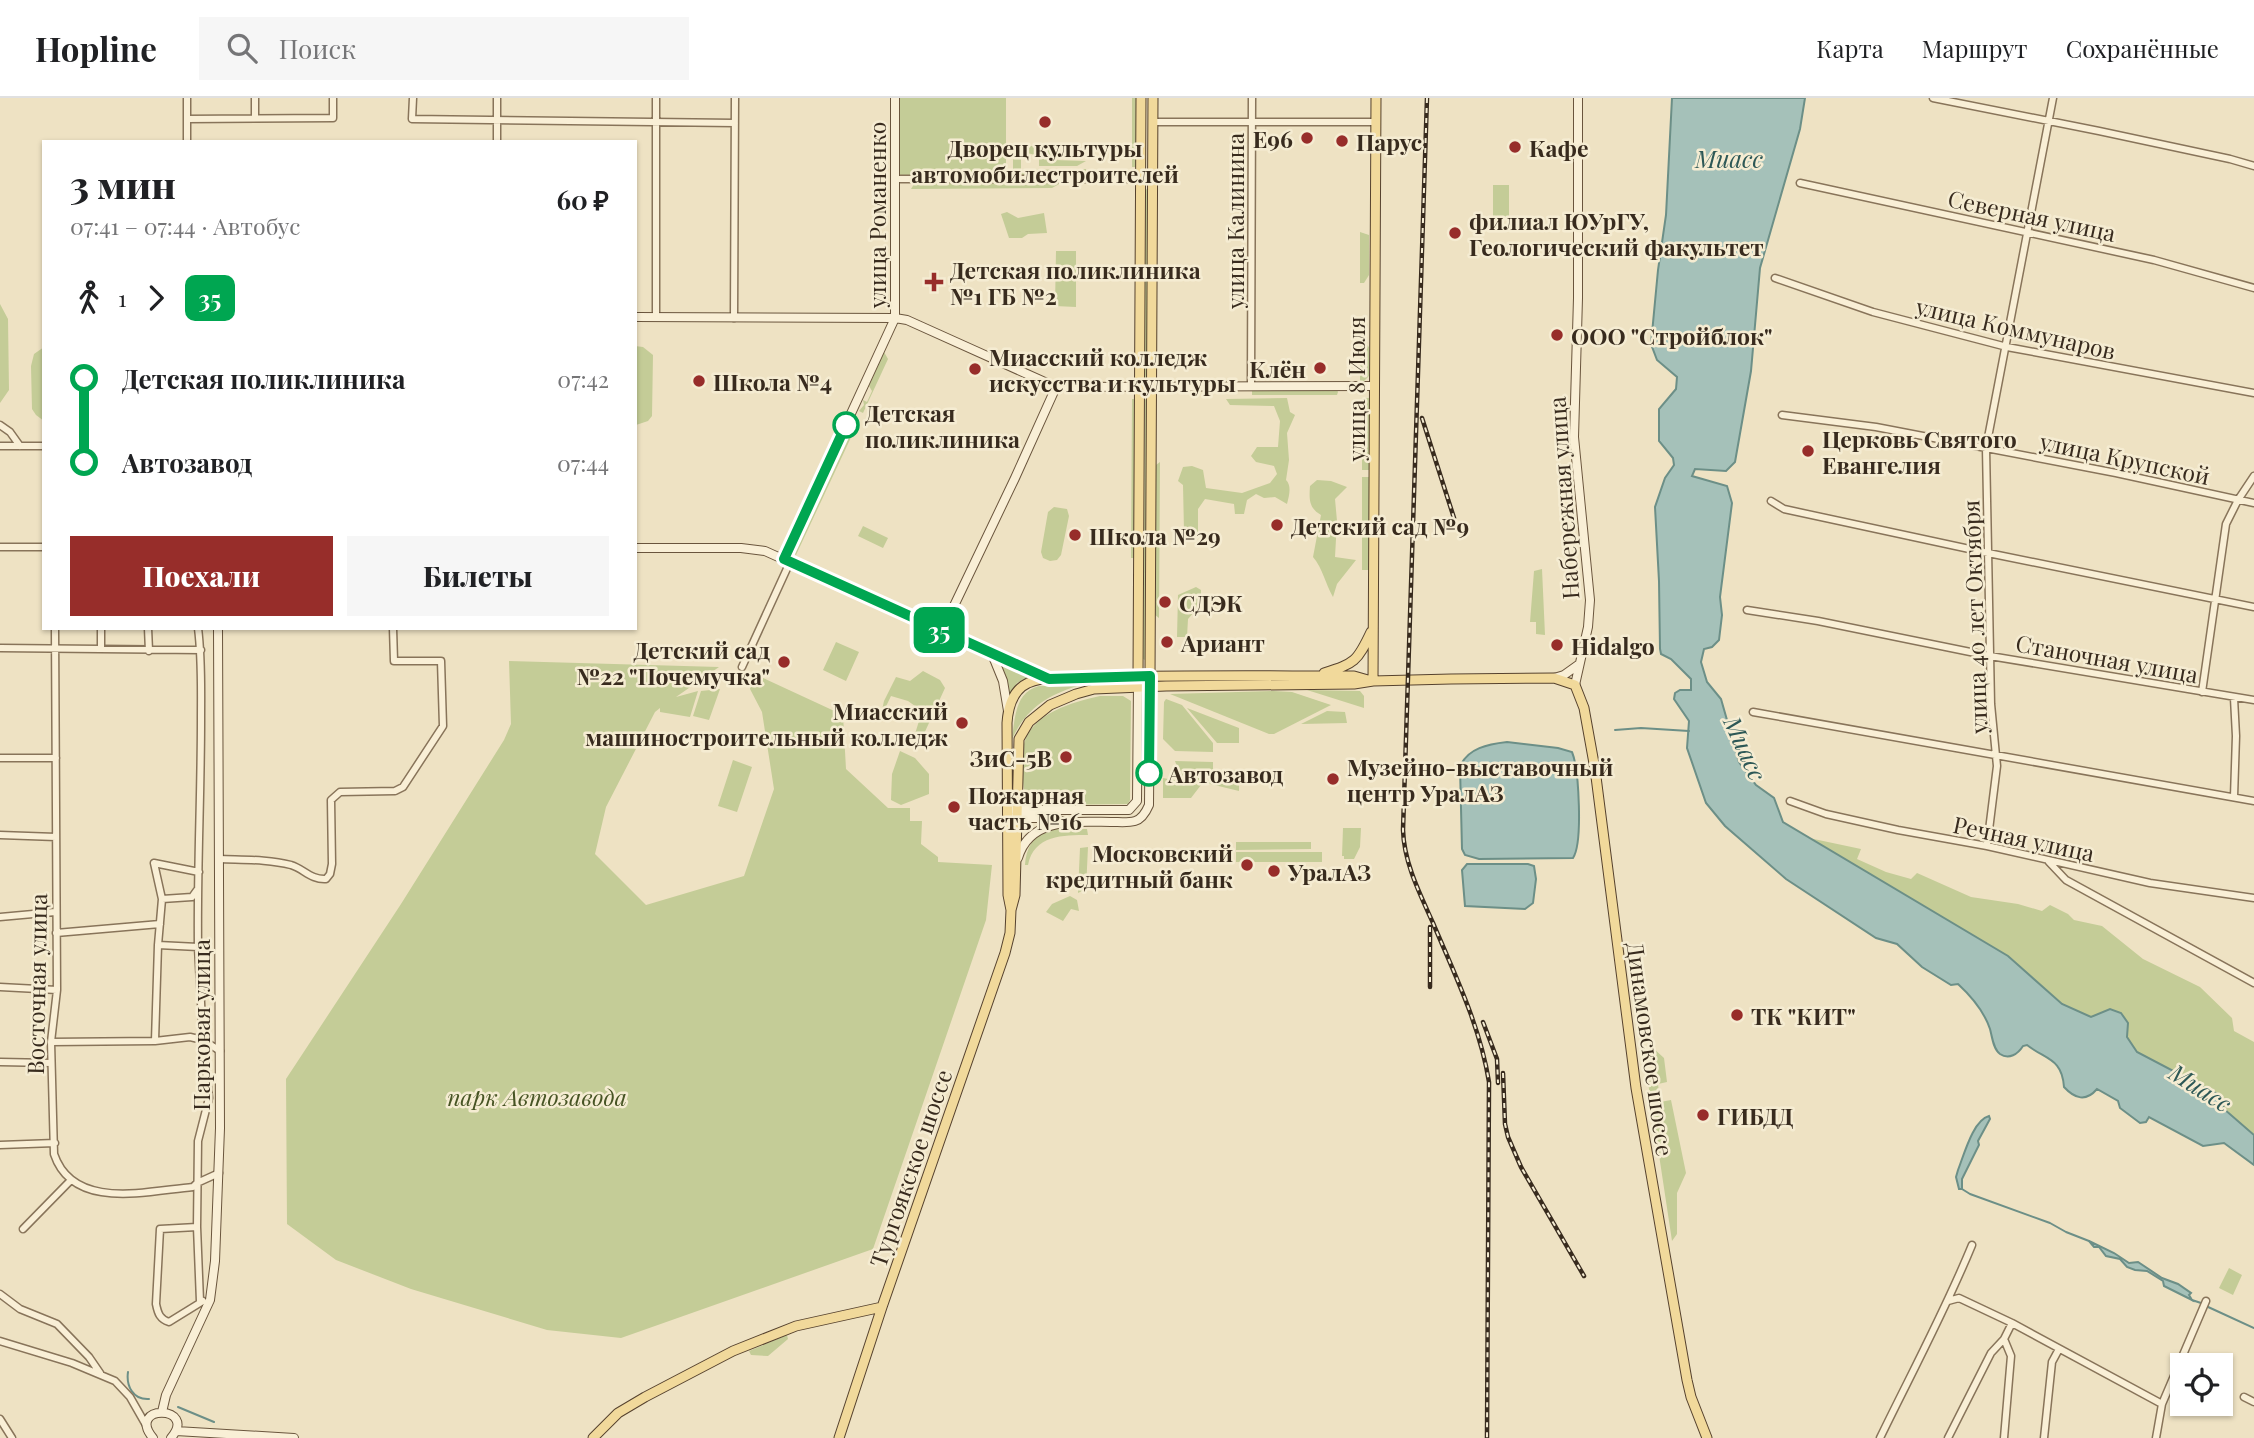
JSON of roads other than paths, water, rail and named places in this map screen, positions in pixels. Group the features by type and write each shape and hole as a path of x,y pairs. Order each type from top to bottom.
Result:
{"main road":[{"path":"1138,676 1142,98"},
{"path":"1150,676 1153,98"},
{"name":"улица 8 Июля","path":"1373,681 1376,98"},
{"path":"1316,676 1354,662 1360,656 1373,627"},
{"path":"1012,814 1008,711 1017,692 1028,683 1049,679 1138,676 1354,676 1373,681"},
{"path":"1012,814 1019,739 1030,722 1050,705 1094,689 1554,678 1575,685"},
{"name":"Динамовское шоссе","path":"1575,685 1584,708 1595,769 1628,1040 1665,1260 1691,1397 1707,1438"},
{"name":"Тургоякское шоссе","path":"1010,910 1014,895 1015,867 1012,814"},
{"name":"Тургоякское шоссе","path":"839,1438 994,987 1010,933 1007,895 1012,814"},
{"path":"593,1438 603,1426 627,1408 733,1352 796,1326 882,1307"}],"street":[{"path":"187,98 187,140"},
{"path":"255,98 255,118"},
{"path":"187,119 333,118 333,98"},
{"path":"413,98 412,119 735,123"},
{"path":"497,98 497,140"},
{"path":"656,98 656,317"},
{"path":"734,318 735,98"},
{"name":"улица Романенко","path":"742,667 895,318 895,98"},
{"name":"улица Калинина","path":"1251,98 1251,386"},
{"name":"Набережная улица","path":"1575,685 1588,627 1590,592 1574,437 1578,298 1578,98"},
{"path":"1933,98 2254,166"},
{"name":"улица 40 лет Октября","path":"1987,846 1997,755 1991,704 1986,448 2053,98"},
{"path":"1153,122 1376,122"},
{"path":"895,179 1153,179"},
{"name":"Северная улица","path":"1800,183 2154,260 2254,288"},
{"name":"улица Коммунаров","path":"1775,278 1873,312 2007,347 2134,372 2253,390"},
{"path":"637,317 907,320 1056,387 1374,386"},
{"path":"942,631 1056,387"},
{"name":"улица Крупской","path":"1782,415 1876,427 2254,503"},
{"path":"0,425 10,432 20,446"},
{"path":"0,446 42,446"},
{"path":"2202,692 2226,524 2254,476"},
{"path":"1771,501 1784,509 2254,607"},
{"path":"0,547 42,547"},
{"path":"637,548 753,548 765,551 1049,679"},
{"name":"Станочная улица","path":"1747,610 1818,621 1990,656 2254,701"},
{"name":"Восточная улица","path":"55,630 57,990 51,1063 54,1154 71,1180"},
{"path":"101,630 101,648"},
{"path":"148,630 149,651"},
{"path":"197,1227 160,1229 157,1312 162,1320 169,1322 203,1301 197,1227 198,1141 209,1098 209,1082 203,1040 198,947 201,650 198,630"},
{"name":"Парковая улица","path":"162,1412 166,1395 211,1300 215,1261 220,1079 218,630"},
{"path":"219,859 272,861 295,866 313,878 326,879 332,864 331,800 340,792 395,791 403,787 443,726 442,661 394,661 393,630"},
{"path":"0,648 201,650"},
{"path":"992,654 1003,681 1008,711"},
{"path":"1554,678 1573,670 1580,663"},
{"path":"1012,814 1129,810 1134,807 1137,801 1138,676"},
{"path":"1015,867 1028,838 1041,828 1064,822 1133,822 1143,816 1149,805 1150,676"},
{"path":"2234,698 2234,797"},
{"path":"1753,712 2254,801"},
{"path":"0,758 56,758"},
{"name":"Речная улица","path":"1790,801 1826,814 1987,846 2150,883 2254,898"},
{"path":"1012,814 1064,822"},
{"path":"0,835 56,837"},
{"path":"2048,861 2066,880 2254,983"},
{"path":"155,1041 162,900 154,863 198,872"},
{"path":"162,900 192,898 197,890"},
{"path":"0,917 55,912"},
{"path":"57,933 160,925"},
{"path":"158,945 198,947"},
{"path":"0,987 57,990"},
{"path":"51,1042 155,1041 190,1037 203,1040 220,1051"},
{"path":"0,1062 51,1063"},
{"path":"209,1082 220,1079"},
{"path":"0,1145 55,1143"},
{"path":"23,1228 71,1180 84,1188 106,1195 193,1187 219,1173"},
{"path":"1880,1438 1948,1301 1972,1245"},
{"path":"0,1294 20,1309 57,1324 89,1357 101,1375"},
{"path":"1948,1301 1959,1298 2012,1323 2162,1404"},
{"path":"2156,1438 2162,1404 2205,1305"},
{"path":"1948,1438 1991,1353 2004,1339 2012,1323"},
{"path":"2004,1339 2011,1356 2004,1438"},
{"path":"0,1341 72,1363 115,1381 130,1397 151,1438"},
{"path":"2044,1438 2052,1362 2059,1349"},
{"path":"2244,1397 2254,1402"},
{"path":"147,1426 150,1418 162,1412 174,1418 177,1424 174,1434 294,1438"},
{"path":"0,1419 12,1438"}],"water":[{"name":"Миасс","path":"1672,98 1805,98 1800,129 1760,268 1751,371 1735,462 1726,471 1695,469 1692,476 1727,486 1732,503 1720,597 1722,615 1719,640 1712,647 1704,649 1701,662 1707,682 1721,699 1739,762 1756,785 1774,798 1783,822 2008,956 2062,1004 2091,1017 2110,1009 2121,1013 2128,1023 2127,1037 2137,1052 2221,1096 2224,1109 2254,1135 2254,1165 2224,1143 2203,1146 2149,1117 2146,1122 2140,1123 2120,1108 2118,1101 2097,1089 2085,1097 2072,1094 2064,1087 2063,1077 2056,1065 2027,1045 2013,1055 2000,1054 1994,1046 1984,1016 1958,984 1951,985 1922,967 1897,944 1876,938 1786,879 1725,826 1706,803 1687,748 1689,721 1674,699 1675,693 1680,690 1691,690 1691,679 1671,659 1661,654 1660,649 1655,507 1665,478 1674,465 1673,458 1659,441 1659,409 1676,389 1677,377 1657,360 1651,344 1666,215"},
{"path":"1507,742 1572,752 1577,774 1579,806 1578,838 1573,858 1479,859 1465,855 1462,849 1460,767 1473,751"},
{"path":"1467,864 1534,866 1536,879 1533,903 1525,909 1465,906 1462,870"},
{"path":"1989,1116 1990,1119 1978,1141 1979,1145 1962,1179 1962,1189 1959,1189 1956,1177 1966,1147 1978,1124"},
{"path":"2089,1241 2129,1263 2138,1262 2162,1278 2178,1284 2191,1293 2189,1295 2192,1300 2164,1286 2163,1281 2147,1271 2135,1270 2127,1267 2120,1259 2106,1256 2099,1247 2094,1247"}],"waterway":[{"path":"1615,730 1641,728 1689,731"},
{"path":"1962,1189 2089,1241"},
{"path":"2192,1300 2201,1303"},
{"path":"2206,1306 2254,1328"},
{"path":"128,1372 128,1382 135,1395 149,1399"},
{"path":"178,1407 214,1422"}],"railway":[{"path":"1427,98 1403,830 1406,854 1414,878 1466,1001 1480,1041 1489,1082 1487,1438"},
{"path":"1422,418 1454,518"},
{"path":"1430,927 1430,987"},
{"path":"1483,1022 1497,1059 1498,1083"},
{"path":"1503,1073 1508,1137 1521,1167 1584,1276"}],"place":[{"name":"Дворец культуры автомобилестроителей","path":"1045,122"},
{"name":"E96","path":"1307,138"},
{"name":"Парус","path":"1342,141"},
{"name":"Кафе","path":"1515,147"},
{"name":"филиал ЮУрГУ, Геологический факультет","path":"1455,233"},
{"name":"Детская поликлиника №1 ГБ №2","path":"934,282"},
{"name":"ООО \"Стройблок\"","path":"1557,335"},
{"name":"Клён","path":"1320,368"},
{"name":"Миасский колледж искусства и культуры","path":"975,369"},
{"name":"Школа №4","path":"699,381"},
{"name":"Детская поликлиника","path":"846,425"},
{"name":"Церковь Святого Евангелия","path":"1808,451"},
{"name":"Детский сад №9","path":"1277,525"},
{"name":"Школа №29","path":"1075,535"},
{"name":"СДЭК","path":"1165,602"},
{"name":"Ариант","path":"1167,642"},
{"name":"Hidalgo","path":"1557,645"},
{"name":"Детский сад №22 \"Почемучка\"","path":"784,662"},
{"name":"Миасский машиностроительный колледж","path":"962,723"},
{"name":"ЗиС-5В","path":"1066,757"},
{"name":"Автозавод","path":"1149,773"},
{"name":"Музейно-выставочный центр УралАЗ","path":"1333,779"},
{"name":"Пожарная часть №16","path":"954,807"},
{"name":"Московский кредитный банк","path":"1247,865"},
{"name":"УралАЗ","path":"1274,871"},
{"name":"ТК \"КИТ\"","path":"1737,1015"},
{"name":"ГИБДД","path":"1703,1115"}],"park label":[{"name":"парк Автозавода","path":"537,1096"}]}
